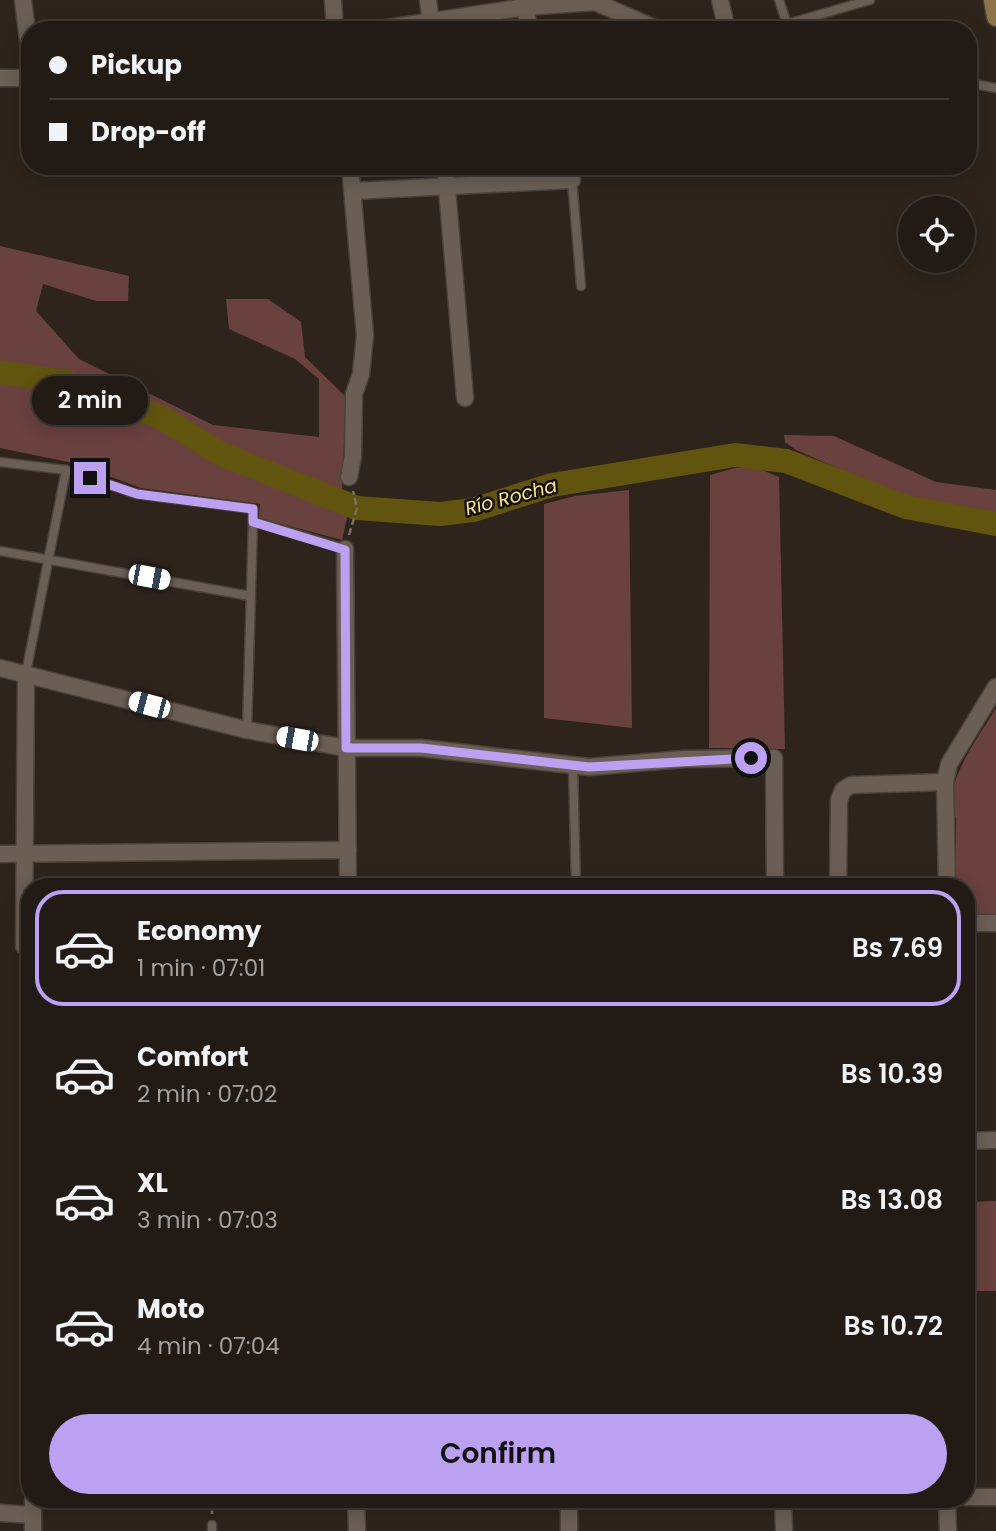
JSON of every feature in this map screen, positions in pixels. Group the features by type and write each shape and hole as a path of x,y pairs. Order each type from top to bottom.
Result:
{"main road":[{"path":"993,0 996,17"}],"street":[{"path":"23,0 26,21"},
{"path":"333,0 334,21"},
{"path":"428,0 431,21"},
{"path":"720,0 725,21"},
{"path":"453,21 525,4 595,2 638,21"},
{"path":"0,78 21,78"},
{"path":"349,477 353,456 354,394 361,374 365,335 351,175"},
{"path":"446,175 465,398"},
{"path":"353,191 447,186 538,175"},
{"path":"550,175 572,180"},
{"path":"345,550 348,878"},
{"path":"0,668 247,730 346,748 421,748 589,767 684,760 774,758 775,878"},
{"path":"25,878 26,673"},
{"path":"947,878 945,782 949,764 996,687"},
{"path":"838,878 839,800 843,790 851,785 945,782"},
{"path":"0,854 348,850"},
{"path":"975,923 996,923"},
{"path":"975,1140 996,1140"},
{"path":"975,1497 996,1497"},
{"path":"356,1508 357,1531"},
{"path":"569,1508 569,1531"},
{"path":"783,1508 784,1531"},
{"path":"947,1508 948,1531"},
{"path":"0,1513 33,1515"}],"lane":[{"path":"779,0 786,21"},
{"path":"797,21 870,0"},
{"path":"977,85 996,88"},
{"path":"572,180 581,286"},
{"path":"0,462 66,470 137,494 253,509 247,730"},
{"path":"26,673 66,470"},
{"path":"253,522 345,550"},
{"path":"0,551 250,596"},
{"path":"573,765 576,878"}],"path":[{"path":"345,550 357,508 349,477"},
{"path":"212,1508 212,1528"}],"shaded area":[{"path":"0,246 129,276 128,301 96,301 43,284 36,311 79,359 213,425 319,437 319,379 295,359 229,329 226,299 268,299 301,322 305,357 346,397 342,490 209,438 171,413 72,374 0,363"},
{"path":"0,378 62,389 157,422 211,457 348,513 342,540 259,518 260,504 141,488 73,463 0,448"},
{"path":"784,435 834,436 936,482 996,490 996,515 908,499 796,450 785,442"},
{"path":"735,468 757,468 779,477 785,749 709,748 710,475"},
{"path":"629,490 632,728 544,718 544,504 575,496"},
{"path":"996,708 996,914 975,914 975,878 956,878 956,818 952,793 956,778"},
{"path":"996,1201 996,1291 975,1291 975,1202"}],"waterway":[{"name":"Río Rocha","path":"0,372 67,382 162,418 221,454 357,508 440,514 473,510 552,485 735,455 786,461 906,507 996,524"}],"route":[{"path":"90,478 137,494 253,509 253,522 345,550 346,748 421,748 589,767 751,758"}]}
